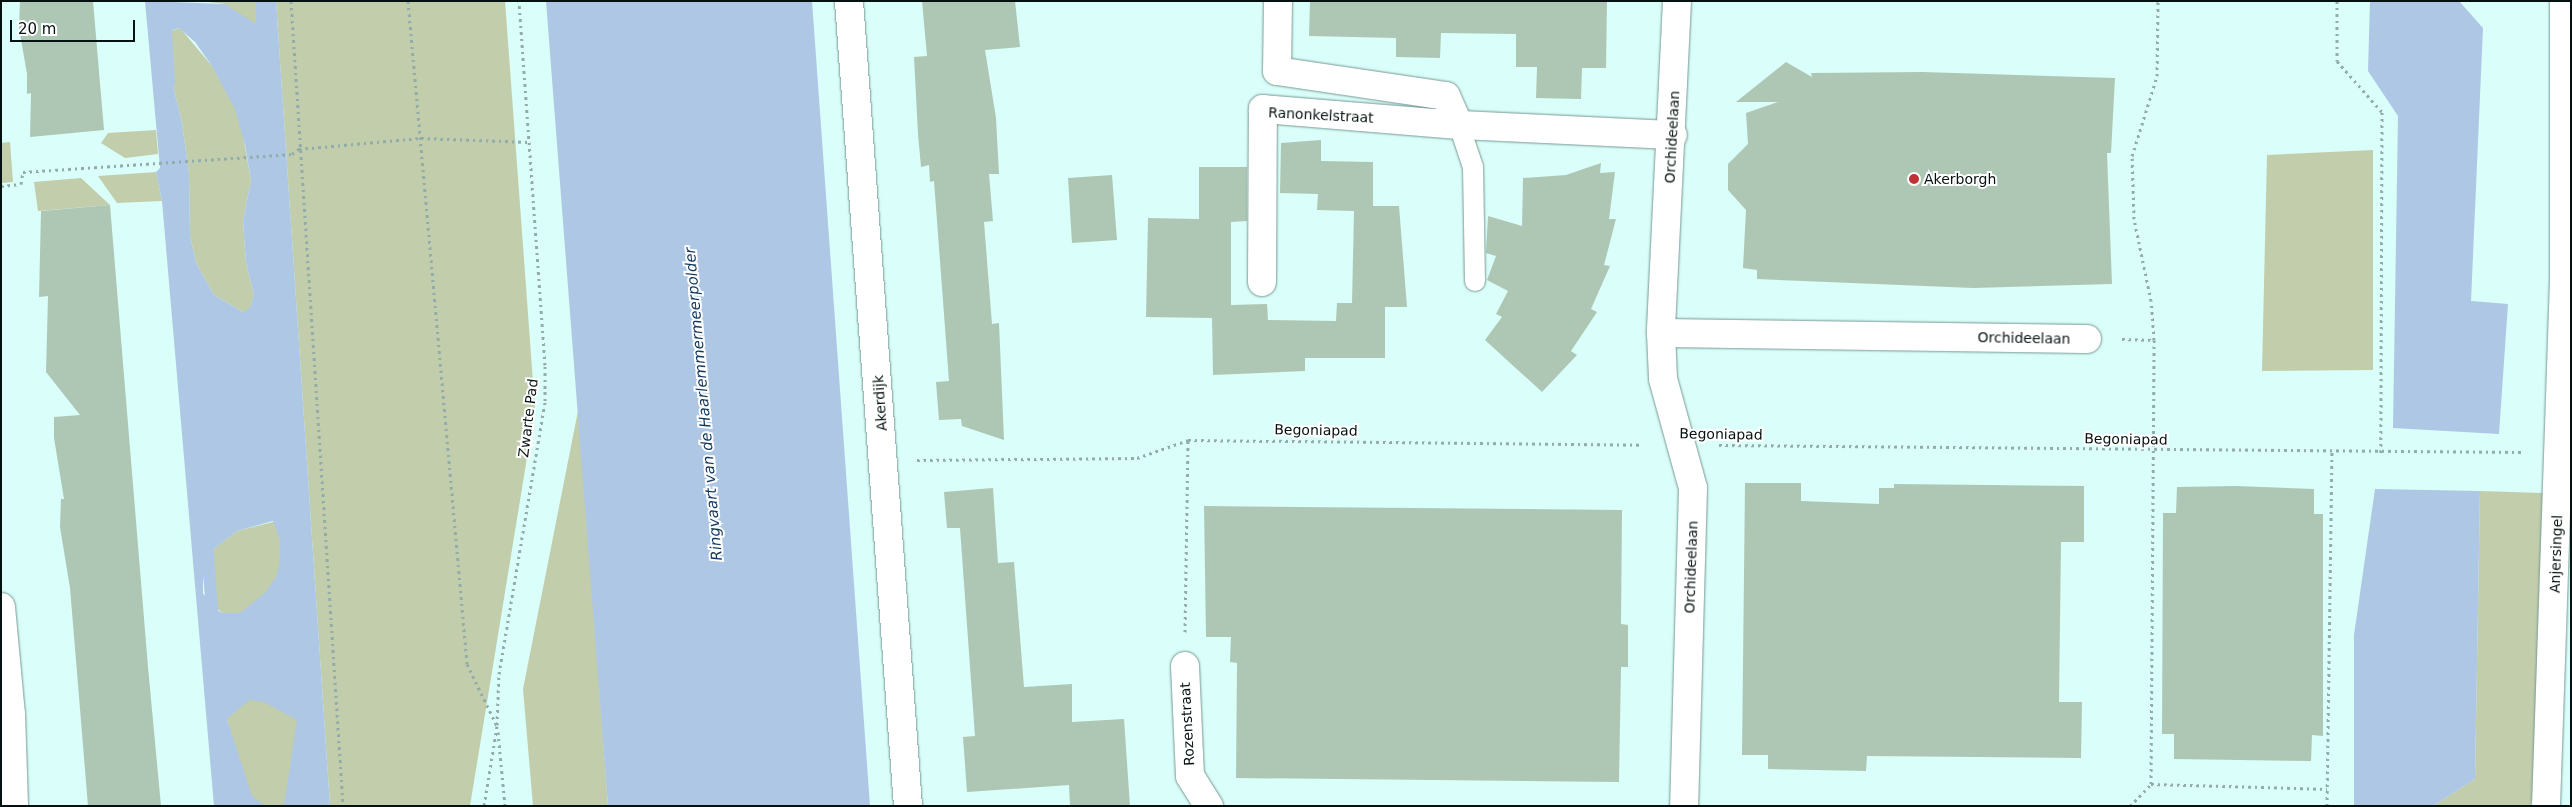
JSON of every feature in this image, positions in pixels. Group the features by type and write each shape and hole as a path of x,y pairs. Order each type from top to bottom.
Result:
{"street":[{"name":"Akerdijk","path":"849,1 908,806"},
{"path":"1278,1 1277,71 1446,96 1459,125"},
{"name":"Orchideelaan","path":"1677,1 1673,135 1661,333 1663,379 1683,445 1693,488 1684,806"},
{"name":"Anjersingel","path":"2546,806 2567,282 2564,1"},
{"name":"Ranonkelstraat","path":"1262,282 1263,109 1459,125 1673,135"},
{"name":"Orchideelaan","path":"1661,333 2087,338"},
{"path":"1,607 6,714 14,806"},
{"name":"Rozenstraat","path":"1185,666 1190,776 1209,806"}],"lane":[{"path":"1459,125 1474,166 1475,281"}],"path":[{"path":"290,1 343,806"},
{"path":"408,1 467,664 497,726 484,806"},
{"name":"Zwarte Pad","path":"504,806 497,726 498,674 545,402 545,365 519,1"},
{"path":"2130,806 2151,784 2155,450 2154,340 2150,301 2134,218 2132,156 2157,76 2158,1"},
{"path":"2337,1 2337,61 2382,112 2382,453"},
{"path":"1,186 21,184 23,172 292,154 299,149 421,138 529,142"},
{"path":"1185,666 1188,440"},
{"name":"Begoniapad","path":"884,464 920,459 1137,458 1188,440 2382,453 2560,452"},
{"path":"2327,806 2332,452"},
{"path":"2151,784 2327,789"}],"green space":[{"path":"200,1 256,1 257,24 243,136 251,180 243,221 246,263 254,294 250,309 243,312 214,295 196,263 190,236 189,174 182,123 163,44 168,32 180,28 212,66 225,4"},
{"path":"276,1 505,1 535,409 470,806 330,806"},
{"path":"156,130 158,154 125,158 101,143 108,133"},
{"path":"10,142 13,182 1,183 1,143"},
{"path":"2373,150 2373,370 2262,371 2267,155"},
{"path":"156,172 162,201 117,203 98,176"},
{"path":"81,178 110,205 38,211 34,182"},
{"path":"579,406 608,806 533,806 523,689"},
{"path":"2480,491 2544,493 2537,783 2530,806 2433,806 2475,779"},
{"path":"289,518 306,806 242,806 241,768 227,719 238,613 223,613 206,602 203,575 210,552 237,531"}],"water":[{"path":"145,1 225,4 256,24 256,1 276,1 330,806 284,806 297,720 264,702 249,700 227,719 252,796 265,806 214,806 162,201 156,172 160,168","holes":["179,28 195,42 212,66 235,109 245,145 251,180 243,221 246,263 254,294 250,308 243,312 214,295 196,263 190,236 189,174 182,123 163,44 168,32","273,521 280,539 280,560 277,575 266,592 240,613 223,613 212,608 203,593 203,575 210,552 237,531"]},
{"name":"Ringvaart van de Haarlemmermeerpolder","path":"546,1 812,1 870,806 608,806"},
{"path":"2370,1 2459,1 2483,28 2471,301 2508,304 2499,434 2393,428 2398,116 2368,71"},
{"path":"2375,489 2480,491 2475,779 2433,806 2354,806 2354,635"}],"building":[{"path":"20,1 93,1 104,130 30,137 31,93 27,94 27,74 19,28"},
{"path":"922,1 1015,1 1020,47 985,50 996,118 999,174 989,174 993,221 984,222 992,324 999,323 1004,440 962,426 961,419 939,420 936,382 949,381 934,181 930,182 929,165 921,167 918,134 914,57 927,56"},
{"path":"1310,1 1607,1 1606,68 1582,68 1581,99 1536,98 1537,67 1516,67 1516,34 1441,33 1440,58 1396,57 1396,38 1309,36"},
{"name":"Akerborgh","path":"1786,62 1812,77 1811,73 1923,72 2115,78 2111,153 2107,153 2112,284 1973,288 1757,279 1757,270 1743,268 1746,210 1728,190 1728,164 1748,144 1746,113 1778,102 1736,102"},
{"path":"1321,140 1321,161 1373,162 1373,206 1399,206 1407,307 1385,307 1385,358 1305,358 1305,371 1213,375 1212,318 1146,317 1148,218 1199,219 1199,167 1247,167 1247,221 1231,222 1231,305 1267,304 1268,320 1336,321 1337,303 1352,303 1354,211 1317,210 1318,194 1280,193 1281,143"},
{"path":"1601,163 1600,173 1615,172 1609,219 1616,219 1604,265 1610,266 1591,309 1597,312 1571,351 1577,355 1542,392 1485,340 1502,317 1496,314 1508,291 1487,280 1496,256 1486,253 1488,216 1522,226 1523,178 1566,175"},
{"path":"1112,175 1117,240 1072,243 1068,178"},
{"path":"110,205 161,806 88,806 70,588 60,527 61,499 64,499 54,438 54,417 80,415 46,372 48,296 39,297 41,211"},
{"path":"1745,483 1801,483 1801,501 1879,504 1879,488 1894,488 1894,484 2084,486 2084,542 2061,542 2059,702 2082,702 2081,758 1867,756 1866,771 1768,769 1768,755 1742,755"},
{"path":"2236,486 2314,489 2314,514 2323,514 2323,736 2312,735 2311,761 2174,759 2174,734 2162,734 2163,513 2176,513 2177,487"},
{"path":"993,488 998,563 1014,562 1024,687 1072,684 1072,722 1124,719 1130,806 1070,806 1069,785 967,792 963,737 975,736 960,528 947,528 944,492"},
{"path":"1204,506 1622,510 1621,624 1628,625 1628,667 1621,667 1619,782 1236,778 1237,663 1230,662 1231,637 1206,637"}],"waterway":[{"path":"164,1 169,83"},
{"path":"207,541 213,624"}],"place":[{"name":"Akerborgh","path":"1914,179"}]}
